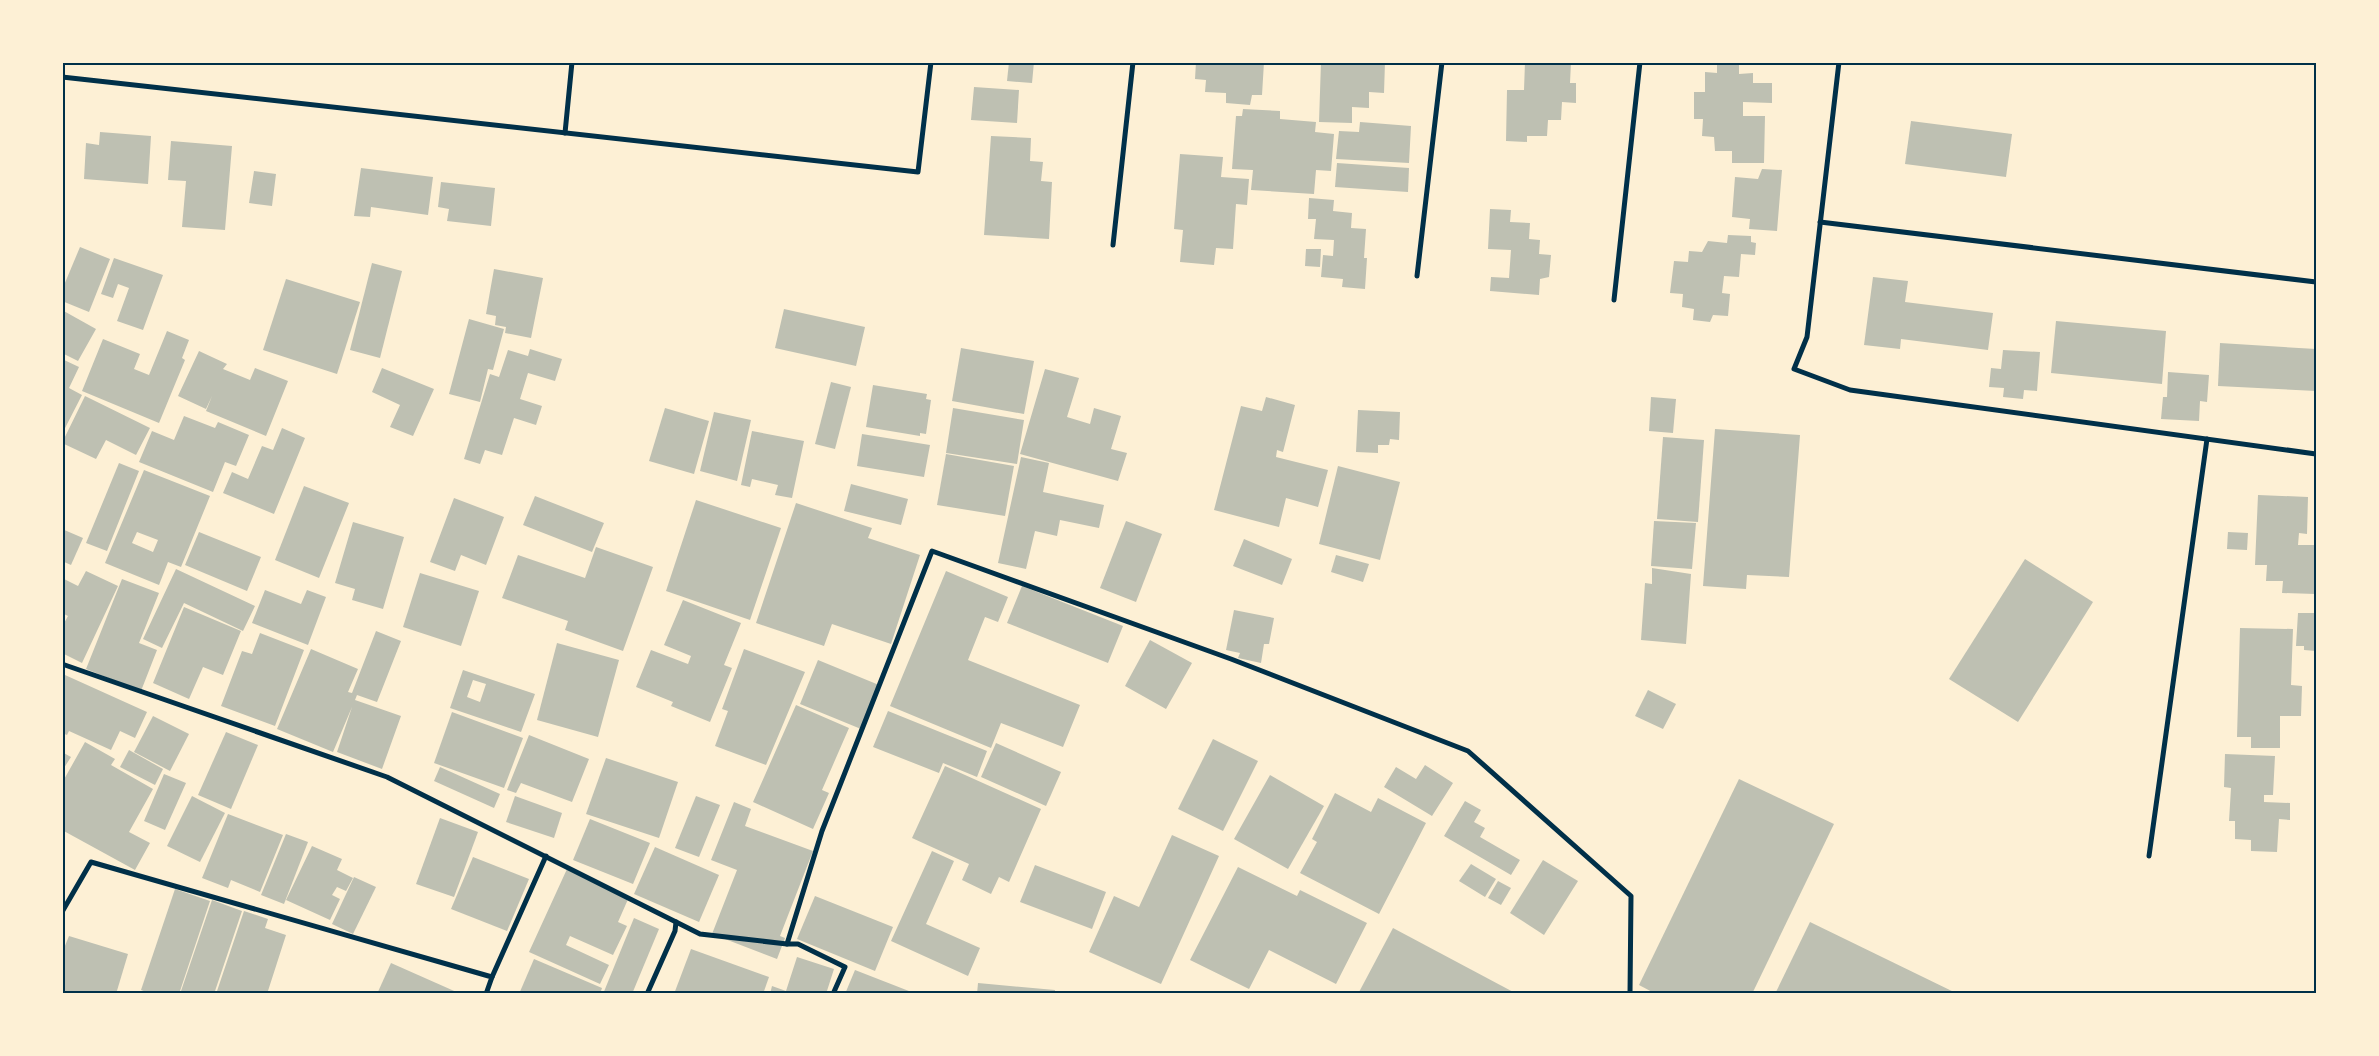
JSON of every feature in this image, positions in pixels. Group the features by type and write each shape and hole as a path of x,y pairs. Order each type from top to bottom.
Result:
{"street":[{"path":"565,133 572,62"},
{"path":"62,77 918,172 931,62"},
{"path":"1113,245 1133,62"},
{"path":"1417,276 1442,62"},
{"path":"1614,300 1640,62"},
{"path":"1839,62 1807,337 1794,370 1850,390 2316,454"},
{"path":"1820,222 2316,282"},
{"path":"2149,856 2208,439"},
{"path":"787,944 822,831 932,551 1231,659 1468,751 1632,896 1630,994"},
{"path":"62,664 387,777 700,934 798,944 845,967 833,994"},
{"path":"486,994 546,856"},
{"path":"62,912 92,862 492,977"},
{"path":"647,994 675,931 676,922"}],"building":[{"path":"1009,62 1034,62 1032,83 1007,81"},
{"path":"1196,62 1264,62 1262,95 1252,95 1250,105 1226,103 1226,93 1205,92 1206,80 1195,79"},
{"path":"1321,62 1385,62 1384,93 1369,92 1369,108 1352,107 1352,123 1319,122"},
{"path":"1525,62 1571,62 1570,83 1576,83 1576,103 1562,102 1561,120 1548,120 1547,136 1527,136 1527,142 1506,141 1507,90 1524,90"},
{"path":"1717,64 1739,64 1739,74 1753,73 1753,83 1772,83 1772,103 1743,102 1743,116 1765,116 1764,163 1732,163 1732,151 1715,151 1714,137 1702,136 1703,119 1694,119 1694,92 1705,92 1705,72 1717,73"},
{"path":"974,87 1019,90 1017,123 971,120"},
{"path":"1243,109 1280,111 1280,119 1316,122 1315,132 1334,134 1331,171 1316,170 1314,194 1251,190 1253,170 1232,169 1236,116 1242,116"},
{"path":"1911,121 2012,134 2006,177 1905,164"},
{"path":"1360,122 1411,126 1409,163 1336,159 1339,131 1359,132"},
{"path":"100,132 151,136 148,184 84,179 86,143 99,145"},
{"path":"991,136 1031,138 1030,161 1043,162 1041,181 1052,182 1049,239 984,235"},
{"path":"171,141 232,146 225,230 182,227 186,181 168,180"},
{"path":"1180,154 1223,157 1221,177 1249,179 1247,205 1236,204 1233,249 1216,248 1214,265 1180,262 1183,230 1174,229"},
{"path":"1337,163 1409,168 1408,192 1335,187"},
{"path":"361,168 433,177 428,215 371,207 370,217 354,216"},
{"path":"1762,169 1782,170 1777,231 1749,229 1750,219 1732,217 1735,177 1758,179"},
{"path":"254,171 276,174 272,206 249,203"},
{"path":"441,182 495,188 491,226 447,221 449,209 438,207"},
{"path":"1309,198 1334,200 1333,211 1352,213 1351,228 1366,229 1364,258 1367,258 1365,289 1342,287 1343,279 1321,277 1323,255 1333,256 1334,240 1314,239 1316,219 1308,219"},
{"path":"1490,209 1511,210 1510,222 1530,223 1529,239 1540,240 1539,254 1551,255 1549,277 1540,279 1539,295 1490,291 1491,277 1509,278 1511,250 1488,249"},
{"path":"1728,235 1751,236 1751,242 1756,243 1755,255 1741,254 1739,277 1724,276 1722,293 1730,294 1728,316 1713,315 1710,322 1693,320 1694,309 1682,307 1683,294 1670,293 1674,261 1688,262 1689,251 1702,252 1708,241 1727,243"},
{"path":"80,247 110,259 89,312 62,301 62,290"},
{"path":"1306,249 1321,249 1320,267 1305,266"},
{"path":"114,258 163,275 143,330 117,321 129,288 118,284 113,298 101,294"},
{"path":"372,263 402,271 380,358 350,350"},
{"path":"494,269 543,278 531,338 505,333 506,327 495,325 496,316 486,314"},
{"path":"1873,277 1908,281 1905,302 1993,313 1988,350 1901,339 1900,349 1864,345"},
{"path":"286,279 360,302 337,374 263,350"},
{"path":"784,309 865,327 856,366 775,348"},
{"path":"62,310 96,329 78,361 62,353"},
{"path":"469,319 504,329 493,370 488,369 480,402 449,394"},
{"path":"2056,321 2166,331 2162,384 2051,373"},
{"path":"167,331 189,340 182,358 185,360 159,423 82,391 103,339 140,354 134,369 149,375"},
{"path":"2220,343 2316,349 2316,391 2218,386"},
{"path":"961,348 1034,361 1024,414 952,401"},
{"path":"530,349 562,359 555,381 528,373 520,399 542,406 536,425 514,418 502,455 485,450 480,464 464,459 490,374 499,377 508,350 528,356"},
{"path":"2003,350 2040,352 2037,391 2024,390 2023,399 2003,397 2004,388 1989,387 1991,368 2001,369"},
{"path":"199,351 227,364 223,369 250,380 255,368 288,381 266,436 206,411 212,396 206,409 178,396"},
{"path":"62,359 79,367 69,388 82,395 62,434"},
{"path":"382,368 434,389 413,436 390,427 400,405 372,392"},
{"path":"1045,369 1079,378 1067,417 1090,424 1094,408 1121,416 1111,449 1127,453 1118,481 1020,454"},
{"path":"2168,372 2209,375 2207,402 2200,401 2199,421 2161,419 2163,397 2167,397"},
{"path":"831,382 851,387 835,449 815,444"},
{"path":"873,385 927,394 926,399 931,400 926,434 920,433 920,436 866,427"},
{"path":"85,396 150,428 136,455 106,440 96,459 62,443"},
{"path":"1266,397 1295,405 1283,452 1277,450 1276,457 1328,470 1318,507 1286,498 1279,527 1214,510 1241,406 1262,411"},
{"path":"1651,397 1676,399 1673,433 1649,431"},
{"path":"665,408 709,421 694,474 649,461"},
{"path":"953,408 1024,420 1017,464 946,453"},
{"path":"1358,410 1400,412 1399,440 1390,439 1389,445 1378,445 1378,453 1356,452"},
{"path":"714,412 751,420 737,481 700,471"},
{"path":"184,416 215,428 218,422 249,435 236,466 225,462 213,492 139,462 152,431 174,440"},
{"path":"282,428 305,438 274,514 223,493 232,472 248,479 262,446 273,450"},
{"path":"1715,429 1800,435 1789,577 1747,575 1746,589 1703,586"},
{"path":"752,431 804,441 792,498 775,495 778,485 752,479 750,487 741,485"},
{"path":"862,434 930,445 924,477 857,466"},
{"path":"1663,437 1704,440 1698,522 1657,519"},
{"path":"946,454 1014,466 1005,516 937,505"},
{"path":"1021,457 1049,463 1043,492 1104,505 1099,528 1060,520 1057,536 1035,531 1026,569 998,563"},
{"path":"119,463 139,471 107,551 86,543"},
{"path":"1338,466 1400,482 1380,560 1319,544"},
{"path":"144,470 210,496 181,567 168,562 159,585 105,563","holes":["137,532 158,540 153,552 132,543"]},
{"path":"851,484 908,499 901,525 844,511"},
{"path":"304,486 349,503 319,578 275,560"},
{"path":"2258,495 2308,497 2307,534 2299,533 2298,545 2316,545 2315,594 2282,593 2283,581 2266,581 2267,565 2255,565"},
{"path":"535,496 604,523 592,552 523,525"},
{"path":"454,498 504,517 486,565 461,555 455,571 430,562"},
{"path":"696,500 781,528 750,620 666,591"},
{"path":"796,503 872,528 868,538 920,555 891,644 832,624 824,646 756,623"},
{"path":"1126,521 1162,534 1136,602 1100,588"},
{"path":"1654,521 1696,523 1692,569 1651,566"},
{"path":"353,522 404,537 383,609 352,600 355,589 335,583"},
{"path":"62,529 83,538 71,565 62,561"},
{"path":"199,532 261,557 247,591 185,565"},
{"path":"2228,532 2248,533 2247,550 2227,549"},
{"path":"1244,539 1292,559 1282,585 1233,566"},
{"path":"596,547 653,567 623,651 565,630 568,621 502,598 518,555 585,578"},
{"path":"1336,555 1369,564 1363,582 1331,572"},
{"path":"2025,559 2093,602 2018,722 1949,679"},
{"path":"1652,568 1691,574 1686,644 1641,640 1645,583 1652,584"},
{"path":"176,569 255,606 243,631 184,603 162,648 143,639"},
{"path":"86,571 118,586 82,663 62,653 62,627 68,616 62,613 62,578 78,586"},
{"path":"946,571 1008,597 998,622 985,617 968,660 1080,705 1063,747 1001,723 991,748 890,706"},
{"path":"420,573 479,591 461,646 403,627"},
{"path":"122,579 159,593 139,643 157,650 141,691 86,669"},
{"path":"1022,586 1123,626 1108,663 1007,623"},
{"path":"265,590 301,604 307,590 326,597 308,645 252,623"},
{"path":"683,600 741,623 724,665 732,668 710,722 671,706 673,702 636,687 651,650 688,664 691,656 664,645"},
{"path":"184,607 241,631 223,675 203,667 189,699 153,683"},
{"path":"1234,610 1274,618 1269,644 1264,644 1261,663 1238,658 1240,653 1226,650"},
{"path":"2298,613 2316,613 2316,651 2304,650 2304,646 2296,646"},
{"path":"2240,628 2293,629 2291,685 2302,686 2301,716 2280,716 2280,748 2251,748 2251,737 2237,737"},
{"path":"376,631 401,641 377,702 357,695 355,700 401,716 382,769 337,752 352,707 333,752 277,729 311,649 358,669 348,692 352,693"},
{"path":"260,633 304,650 275,726 221,706 242,651 252,654"},
{"path":"1150,640 1192,663 1166,709 1125,686"},
{"path":"557,643 619,660 598,737 537,720"},
{"path":"744,649 805,672 766,765 715,746 728,711 722,709"},
{"path":"818,660 879,685 861,729 800,704"},
{"path":"463,670 535,694 521,732 450,708","holes":["473,680 486,684 480,702 467,697"]},
{"path":"65,675 147,712 135,738 120,731 111,750 69,731 67,735 62,733 62,681"},
{"path":"1648,690 1676,704 1663,729 1635,716"},
{"path":"796,705 849,728 822,790 829,793 813,829 753,802"},
{"path":"888,711 987,751 977,777 943,763 939,773 873,747"},
{"path":"452,712 523,738 504,788 434,763"},
{"path":"153,716 189,734 170,771 134,752"},
{"path":"226,732 258,745 231,809 198,795"},
{"path":"529,735 589,759 572,802 521,783 516,793 507,790"},
{"path":"1213,739 1258,761 1223,831 1178,809"},
{"path":"85,742 115,759 111,765 153,789 129,832 150,843 135,870 62,830 62,783"},
{"path":"996,743 1061,772 1046,806 981,777"},
{"path":"129,750 163,769 155,785 120,767"},
{"path":"62,752 71,757 62,771"},
{"path":"2225,754 2275,756 2273,795 2264,795 2264,802 2290,803 2290,820 2279,819 2277,852 2251,851 2251,840 2235,839 2235,821 2229,821 2231,788 2224,787"},
{"path":"606,758 678,782 659,838 586,814"},
{"path":"1425,765 1453,783 1432,816 1384,787 1396,767 1416,779"},
{"path":"945,766 1041,809 1009,882 999,877 991,894 962,880 969,864 912,838"},
{"path":"440,767 500,794 494,808 434,781"},
{"path":"164,774 186,783 165,830 144,821"},
{"path":"1270,775 1324,806 1288,869 1234,839"},
{"path":"1739,779 1834,824 1752,994 1656,994 1639,985"},
{"path":"1335,793 1371,812 1378,798 1426,823 1379,914 1300,873 1317,842 1312,839"},
{"path":"192,796 225,813 200,862 167,846"},
{"path":"515,796 562,813 554,838 506,822"},
{"path":"696,796 720,805 699,857 675,848"},
{"path":"1465,801 1481,810 1474,822 1485,828 1480,837 1520,860 1511,875 1444,836"},
{"path":"734,802 751,809 745,826 813,851 780,936 785,938 777,959 712,934 737,870 711,860"},
{"path":"228,814 283,835 260,892 231,880 228,888 202,878"},
{"path":"440,818 478,832 454,897 416,884"},
{"path":"590,819 650,843 633,884 573,860"},
{"path":"286,834 308,842 284,904 261,895"},
{"path":"1172,835 1219,856 1161,984 1089,952 1114,896 1139,907"},
{"path":"312,846 342,859 337,870 353,878 346,891 337,887 332,895 340,899 330,920 286,900"},
{"path":"655,847 719,875 699,922 634,894"},
{"path":"932,851 954,861 926,924 980,948 968,976 891,941"},
{"path":"473,857 529,879 507,931 451,909"},
{"path":"1543,860 1578,881 1544,935 1510,913"},
{"path":"1471,864 1496,879 1485,897 1459,881"},
{"path":"1035,865 1106,892 1092,929 1020,902"},
{"path":"1238,867 1297,896 1300,890 1367,923 1336,984 1269,950 1249,989 1190,960"},
{"path":"567,869 629,897 618,922 627,926 613,955 570,936 566,945 609,965 600,984 529,952"},
{"path":"354,877 376,887 353,934 332,924"},
{"path":"1498,881 1511,888 1501,905 1488,898"},
{"path":"175,889 210,901 179,994 151,994 141,990"},
{"path":"815,896 893,927 875,971 797,939"},
{"path":"212,900 242,911 214,994 180,994"},
{"path":"244,911 268,919 265,928 286,935 267,994 216,994"},
{"path":"634,918 659,929 632,994 603,994"},
{"path":"1810,922 1958,994 1775,994"},
{"path":"1393,928 1517,994 1358,994"},
{"path":"69,936 128,954 116,994 62,994 62,953"},
{"path":"691,949 769,977 763,994 674,994"},
{"path":"797,957 834,969 826,994 770,994 772,986 786,991"},
{"path":"534,959 602,988 600,994 519,994"},
{"path":"391,963 461,994 377,994"},
{"path":"855,970 914,993 914,994 845,994"},
{"path":"978,983 1055,990 1055,994 977,994"}]}
